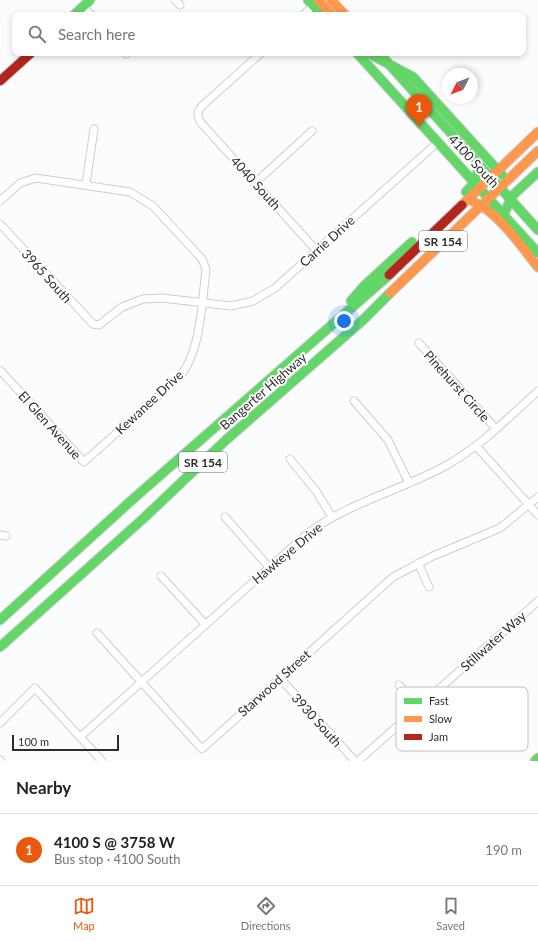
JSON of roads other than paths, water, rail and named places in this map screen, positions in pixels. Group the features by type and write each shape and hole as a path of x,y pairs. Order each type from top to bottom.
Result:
{"main road":[{"path":"331,0 342,12"},
{"path":"313,2 320,12"},
{"path":"313,2 328,12"},
{"path":"77,12 87,3"},
{"path":"0,81 29,56"},
{"name":"4100 South","path":"360,56 489,197 538,253"},
{"path":"374,56 413,77 498,170 509,177"},
{"name":"4100 South","path":"382,56 538,230"},
{"name":"Bangerter Highway","path":"0,620 133,499 254,393 340,321 398,268 463,204 477,185 490,178 538,132"},
{"name":"Bangerter Highway","path":"0,647 150,512 226,440 363,320 481,204 538,151"},
{"path":"226,440 232,426 330,339 348,306 364,286 477,185 479,166"},
{"path":"504,214 505,206 509,198 538,172"},
{"path":"463,204 471,202 481,204 538,267"},
{"path":"535,761 538,758"}],"street":[{"path":"305,12 313,2"},
{"name":"4040 South","path":"258,56 202,106 197,114 202,124 317,251"},
{"path":"86,184 94,130"},
{"path":"255,182 312,131"},
{"name":"Carrie Drive","path":"96,325 102,323 126,305 143,299 162,298 231,306 246,303 259,298 275,288 438,142"},
{"name":"Kewanee Drive","path":"0,201 20,183 32,178 86,184 130,192 145,199 158,210 205,263 206,269 194,350 187,367 178,377 84,462"},
{"name":"3965 South","path":"0,224 87,320 96,325"},
{"name":"Pinehurst Circle","path":"419,343 496,429"},
{"name":"El Glen Avenue","path":"0,370 84,462"},
{"name":"Hawkeye Drive","path":"80,737 301,538 332,517 355,505 448,465 476,446 538,391"},
{"path":"354,401 388,440 409,482"},
{"path":"476,446 538,515"},
{"path":"290,459 314,488 332,517"},
{"name":"Starwood Street","path":"141,682 202,749 385,583 418,563 493,531 513,519 538,497"},
{"path":"225,517 269,567"},
{"path":"418,563 429,587"},
{"path":"161,576 205,624"},
{"name":"Stillwater Way","path":"443,687 538,601"},
{"path":"97,633 141,682"},
{"name":"3930 South","path":"280,678 355,761"},
{"path":"0,723 35,688 102,761"},
{"name":"Stillwater Way","path":"358,761 396,729"}],"place":[{"name":"4100 S @ 3758 W","path":"419,127"}]}
